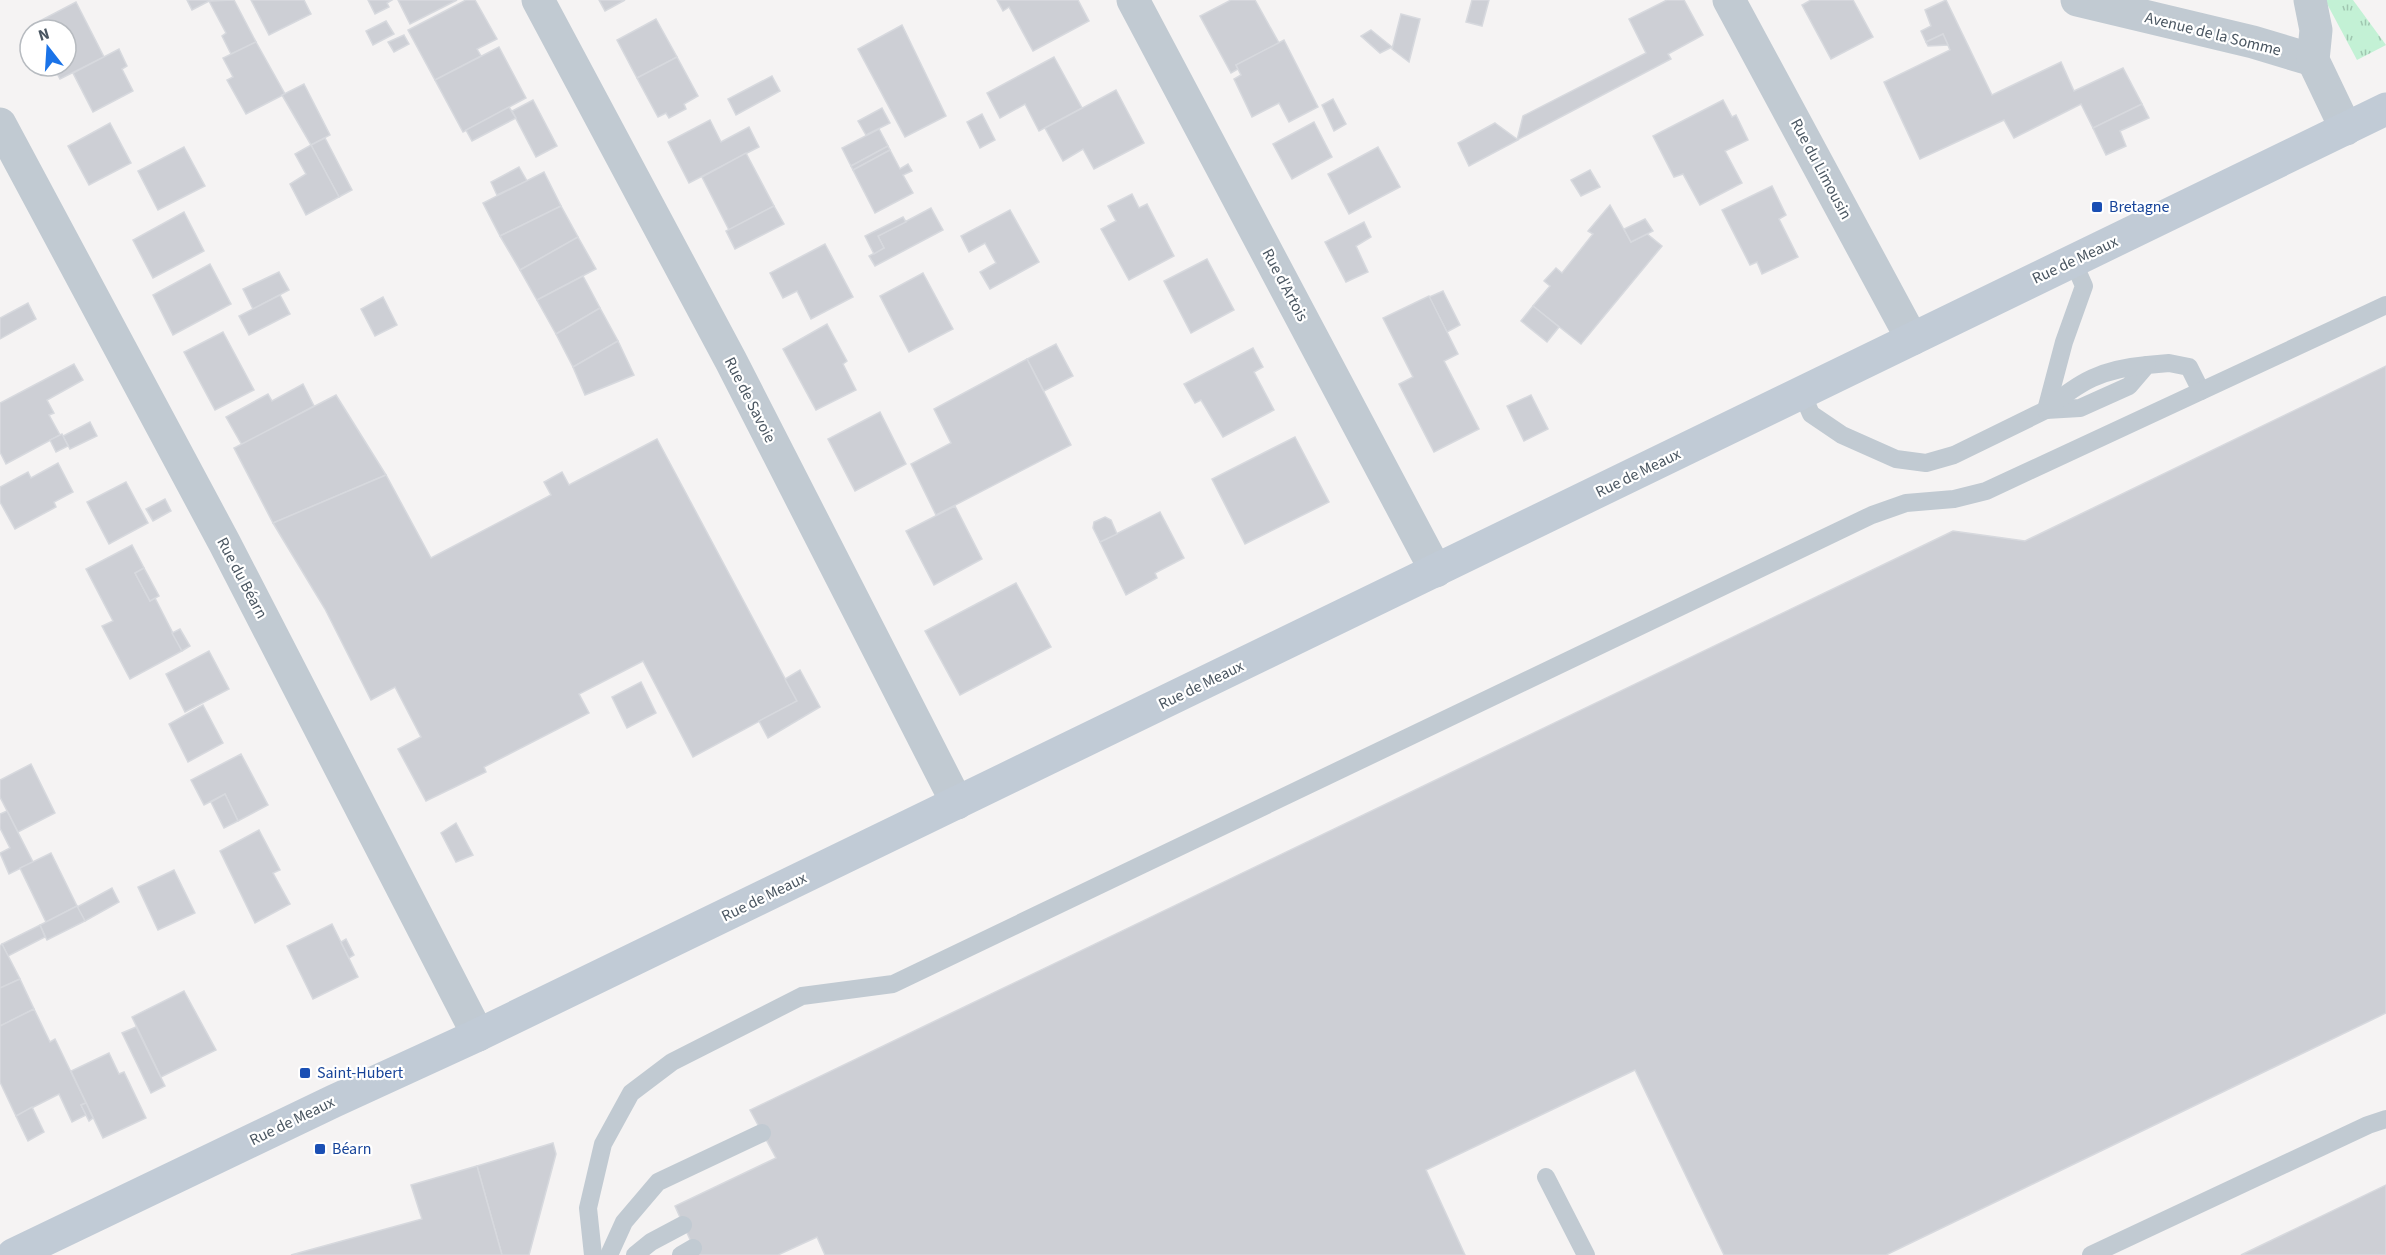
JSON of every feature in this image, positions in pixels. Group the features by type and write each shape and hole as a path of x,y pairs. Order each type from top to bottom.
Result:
{"main road":[{"name":"Rue de Meaux","path":"13,1255 478,1035 2386,109"}],"street":[{"name":"Rue de Savoie","path":"538,0 731,361 957,803"},
{"name":"Rue d'Artois","path":"1133,0 1436,571"},
{"name":"Rue du Limousin","path":"1729,0 1912,339"},
{"name":"Avenue de la Somme","path":"2077,0 2253,42 2313,60"},
{"path":"2310,0 2316,30 2313,60 2346,129"},
{"name":"Rue du Béarn","path":"0,124 225,544 478,1035"}],"lane":[{"path":"2046,410 2064,342 2084,286 2073,261"},
{"path":"593,1255 588,1208 603,1144 631,1093 672,1062 802,996 893,984 1872,515 1906,503 1954,499 1986,491 2386,305"},
{"path":"1802,393 1811,414 1842,435 1896,459 1926,463 1954,455 2046,410 2071,388 2115,368 2169,363 2189,367 2201,391"},
{"path":"2091,1255 2367,1125 2386,1119"},
{"path":"609,1255 624,1222 658,1182 762,1133"},
{"path":"1546,1178 1586,1255"},
{"path":"635,1255 651,1242 683,1226"}],"green space":[{"path":"2325,0 2353,0 2386,45 2357,60"}],"building":[{"path":"187,0 211,0 192,10"},
{"path":"234,0 256,42 231,54 222,36 226,33 209,1"},
{"path":"251,0 304,0 311,14 269,35"},
{"path":"368,0 392,0 387,3 389,7 375,14"},
{"path":"398,0 457,0 410,24"},
{"path":"466,0 475,0 497,39 477,49 481,56 435,80 408,30"},
{"path":"599,0 625,0 605,11"},
{"path":"997,0 1078,0 1089,21 1033,51 1009,7 1003,11"},
{"path":"1231,0 1255,0 1279,43 1236,65 1238,69 1231,73 1200,16"},
{"path":"1472,0 1489,0 1482,26 1466,22"},
{"path":"1667,0 1684,0 1703,35 1668,54 1671,59 1517,140 1523,116 1646,53 1629,19"},
{"path":"1811,0 1853,0 1873,37 1831,59 1802,5"},
{"path":"1946,0 1992,95 2061,62 2074,91 2123,68 2142,104 2093,128 2081,104 2014,138 2004,120 1920,159 1884,82 1950,50 1943,34 1926,42 1921,31 1931,26 1925,10"},
{"path":"76,2 104,57 78,70 78,18 45,18"},
{"path":"1401,14 1420,19 1409,62 1392,49"},
{"path":"656,19 677,57 637,78 617,40"},
{"path":"386,21 394,34 373,45 366,31"},
{"path":"902,25 946,116 905,137 858,49"},
{"path":"1371,30 1392,47 1380,53 1361,36"},
{"path":"1943,34 1948,45 1928,46 1926,42"},
{"path":"404,35 409,44 394,52 388,42"},
{"path":"1284,40 1318,107 1289,122 1279,103 1252,117 1234,79 1241,75 1236,65"},
{"path":"256,42 285,94 246,114 227,80 233,77 223,58"},
{"path":"499,47 526,98 463,132 435,80"},
{"path":"119,49 127,66 122,69 133,91 93,112 76,78 78,78 78,70"},
{"path":"677,57 698,96 684,104 686,109 669,118 666,113 658,117 637,78"},
{"path":"1054,57 1082,108 1039,131 1025,104 1000,118 987,93"},
{"path":"772,76 780,91 736,115 728,99"},
{"path":"304,84 330,135 311,145 282,95"},
{"path":"1116,90 1144,143 1094,169 1083,149 1063,161 1045,128"},
{"path":"1333,99 1346,124 1334,131 1322,105"},
{"path":"533,100 557,146 536,157 512,111"},
{"path":"1723,100 1732,117 1736,115 1748,140 1725,151 1742,183 1700,205 1683,174 1674,177 1653,136"},
{"path":"2142,104 2149,118 2120,131 2126,146 2106,155 2093,128"},
{"path":"509,107 516,118 472,141 466,130"},
{"path":"882,108 890,123 866,135 858,121"},
{"path":"982,114 995,140 980,148 967,122"},
{"path":"710,120 721,142 749,127 759,147 689,183 668,142"},
{"path":"1314,122 1332,157 1292,179 1273,144"},
{"path":"110,123 131,163 89,185 68,146"},
{"path":"1495,123 1518,140 1469,166 1458,143"},
{"path":"879,129 888,146 851,166 842,148"},
{"path":"325,138 352,190 339,197 311,145"},
{"path":"311,145 339,197 306,215 290,184 306,174 295,154"},
{"path":"888,146 890,150 853,170 851,166"},
{"path":"184,147 205,186 158,210 138,171"},
{"path":"1378,147 1400,187 1349,214 1328,174"},
{"path":"890,150 900,169 908,164 912,171 903,175 913,193 875,213 853,170"},
{"path":"746,153 774,206 729,230 702,177"},
{"path":"519,167 527,181 497,195 491,182"},
{"path":"1590,170 1600,187 1581,196 1571,180"},
{"path":"544,172 561,206 500,236 483,203"},
{"path":"1772,186 1786,215 1779,219 1798,257 1762,274 1757,262 1750,265 1722,210"},
{"path":"1132,194 1139,208 1147,204 1174,256 1129,280 1101,229 1116,221 1108,206"},
{"path":"1610,205 1631,242 1647,234 1662,246 1581,344 1533,306 1550,286 1544,281 1556,268 1562,273 1593,234 1588,231"},
{"path":"561,206 578,237 520,270 500,236"},
{"path":"774,206 784,224 735,249 726,231"},
{"path":"931,208 943,230 875,266 869,256 884,248 878,236"},
{"path":"1010,210 1039,262 990,289 980,272 996,263 985,243 969,252 961,236"},
{"path":"184,212 204,251 153,278 133,240"},
{"path":"903,217 906,222 878,236 884,248 874,254 865,236"},
{"path":"1645,219 1653,231 1631,242 1624,229"},
{"path":"1364,222 1371,237 1356,246 1368,272 1346,282 1325,242"},
{"path":"578,237 596,269 537,300 520,270"},
{"path":"825,244 853,297 811,319 797,291 783,298 770,273"},
{"path":"1207,259 1234,310 1191,333 1164,281"},
{"path":"210,264 231,304 173,335 153,295"},
{"path":"279,272 289,290 253,309 243,289"},
{"path":"923,273 953,329 909,352 880,296"},
{"path":"583,276 600,308 556,334 537,300"},
{"path":"1443,291 1460,325 1447,332 1429,297"},
{"path":"280,295 290,314 249,335 239,316"},
{"path":"1429,296 1458,354 1444,361 1479,429 1434,452 1399,384 1413,377 1383,318"},
{"path":"383,297 397,325 375,336 361,309"},
{"path":"28,303 36,319 0,339 0,318"},
{"path":"1533,306 1559,327 1547,342 1521,321"},
{"path":"600,308 618,341 573,367 556,334"},
{"path":"827,324 847,361 843,364 856,390 816,410 783,349"},
{"path":"223,332 254,390 215,410 184,352"},
{"path":"618,341 634,375 585,395 573,367"},
{"path":"1056,344 1073,376 1044,391 1027,359"},
{"path":"1253,348 1263,367 1254,372 1274,410 1223,437 1201,400 1195,403 1184,384"},
{"path":"1027,359 1071,445 936,515 911,464 951,443 934,409"},
{"path":"74,364 83,380 47,400 54,413 49,415 60,435 6,464 0,452 0,403"},
{"path":"2386,366 2386,1013 1886,1255 1724,1255 1635,1070 1426,1170 1465,1255 825,1255 817,1237 778,1255 697,1255 675,1206 776,1158 750,1110 1953,531 2025,541"},
{"path":"303,384 314,406 242,445 226,417 268,394 272,401"},
{"path":"336,395 386,475 273,523 234,448"},
{"path":"1531,395 1548,429 1524,441 1507,406"},
{"path":"880,412 906,464 855,491 828,439"},
{"path":"90,422 97,436 70,449 63,436"},
{"path":"62,434 68,446 56,452 50,440"},
{"path":"1295,437 1329,502 1245,544 1212,479"},
{"path":"657,439 797,701 693,757 643,661 579,694 589,713 484,767 486,772 426,801 398,749 421,737 395,687 371,700 325,609 273,523 386,475 431,558 551,495 544,482 562,472 569,485"},
{"path":"58,463 73,492 54,502 56,507 15,529 0,502 0,487 28,472 31,478"},
{"path":"126,482 148,523 109,544 87,502"},
{"path":"165,499 171,511 153,521 146,509"},
{"path":"955,506 982,559 934,585 906,531"},
{"path":"1160,512 1184,558 1155,573 1157,578 1126,595 1100,542"},
{"path":"1105,517 1111,520 1117,534 1100,542 1093,528 1094,522"},
{"path":"132,545 144,568 135,573 150,601 155,598 182,651 130,679 102,626 113,621 86,569"},
{"path":"144,568 159,596 150,601 135,573"},
{"path":"1016,583 1051,647 960,695 925,631"},
{"path":"180,629 190,646 182,651 172,633"},
{"path":"209,651 229,689 185,712 166,674"},
{"path":"800,670 820,707 768,738 759,721 797,701 785,679"},
{"path":"641,682 656,713 627,728 612,697"},
{"path":"203,705 223,743 188,762 169,724"},
{"path":"241,754 268,805 238,821 225,794 204,805 191,780"},
{"path":"31,764 55,813 18,832 0,797 0,780"},
{"path":"225,794 238,821 224,828 211,802"},
{"path":"7,811 33,862 9,874 0,853 10,848 0,828 0,814"},
{"path":"456,823 473,855 456,862 441,833"},
{"path":"259,830 280,870 273,873 290,904 255,923 220,851"},
{"path":"51,853 77,906 46,922 20,868"},
{"path":"174,870 195,913 158,930 138,887"},
{"path":"112,888 119,902 85,921 77,907"},
{"path":"77,906 85,921 47,940 40,925"},
{"path":"332,924 358,977 313,999 287,946"},
{"path":"40,925 45,937 8,956 2,944"},
{"path":"346,939 354,955 349,958 341,942"},
{"path":"2,944 20,979 0,988 0,946"},
{"path":"20,979 34,1009 0,1026 0,988"},
{"path":"184,991 216,1050 161,1077 132,1017"},
{"path":"34,1009 50,1042 55,1039 86,1103 81,1105 86,1115 72,1122 59,1094 16,1116 0,1082 0,1026"},
{"path":"136,1027 165,1086 151,1093 122,1033"},
{"path":"109,1053 119,1074 124,1072 146,1118 103,1138 71,1071"},
{"path":"86,1103 93,1118 89,1121 81,1105"},
{"path":"32,1107 44,1132 28,1141 16,1116"},
{"path":"553,1143 556,1154 529,1255 502,1255 477,1166"},
{"path":"477,1166 502,1255 291,1255 422,1219 411,1185"},
{"path":"2386,1185 2386,1255 2241,1255"}],"place":[{"name":"Bretagne","path":"2097,207"},
{"name":"Saint-Hubert","path":"305,1073"},
{"name":"Béarn","path":"320,1149"}]}
